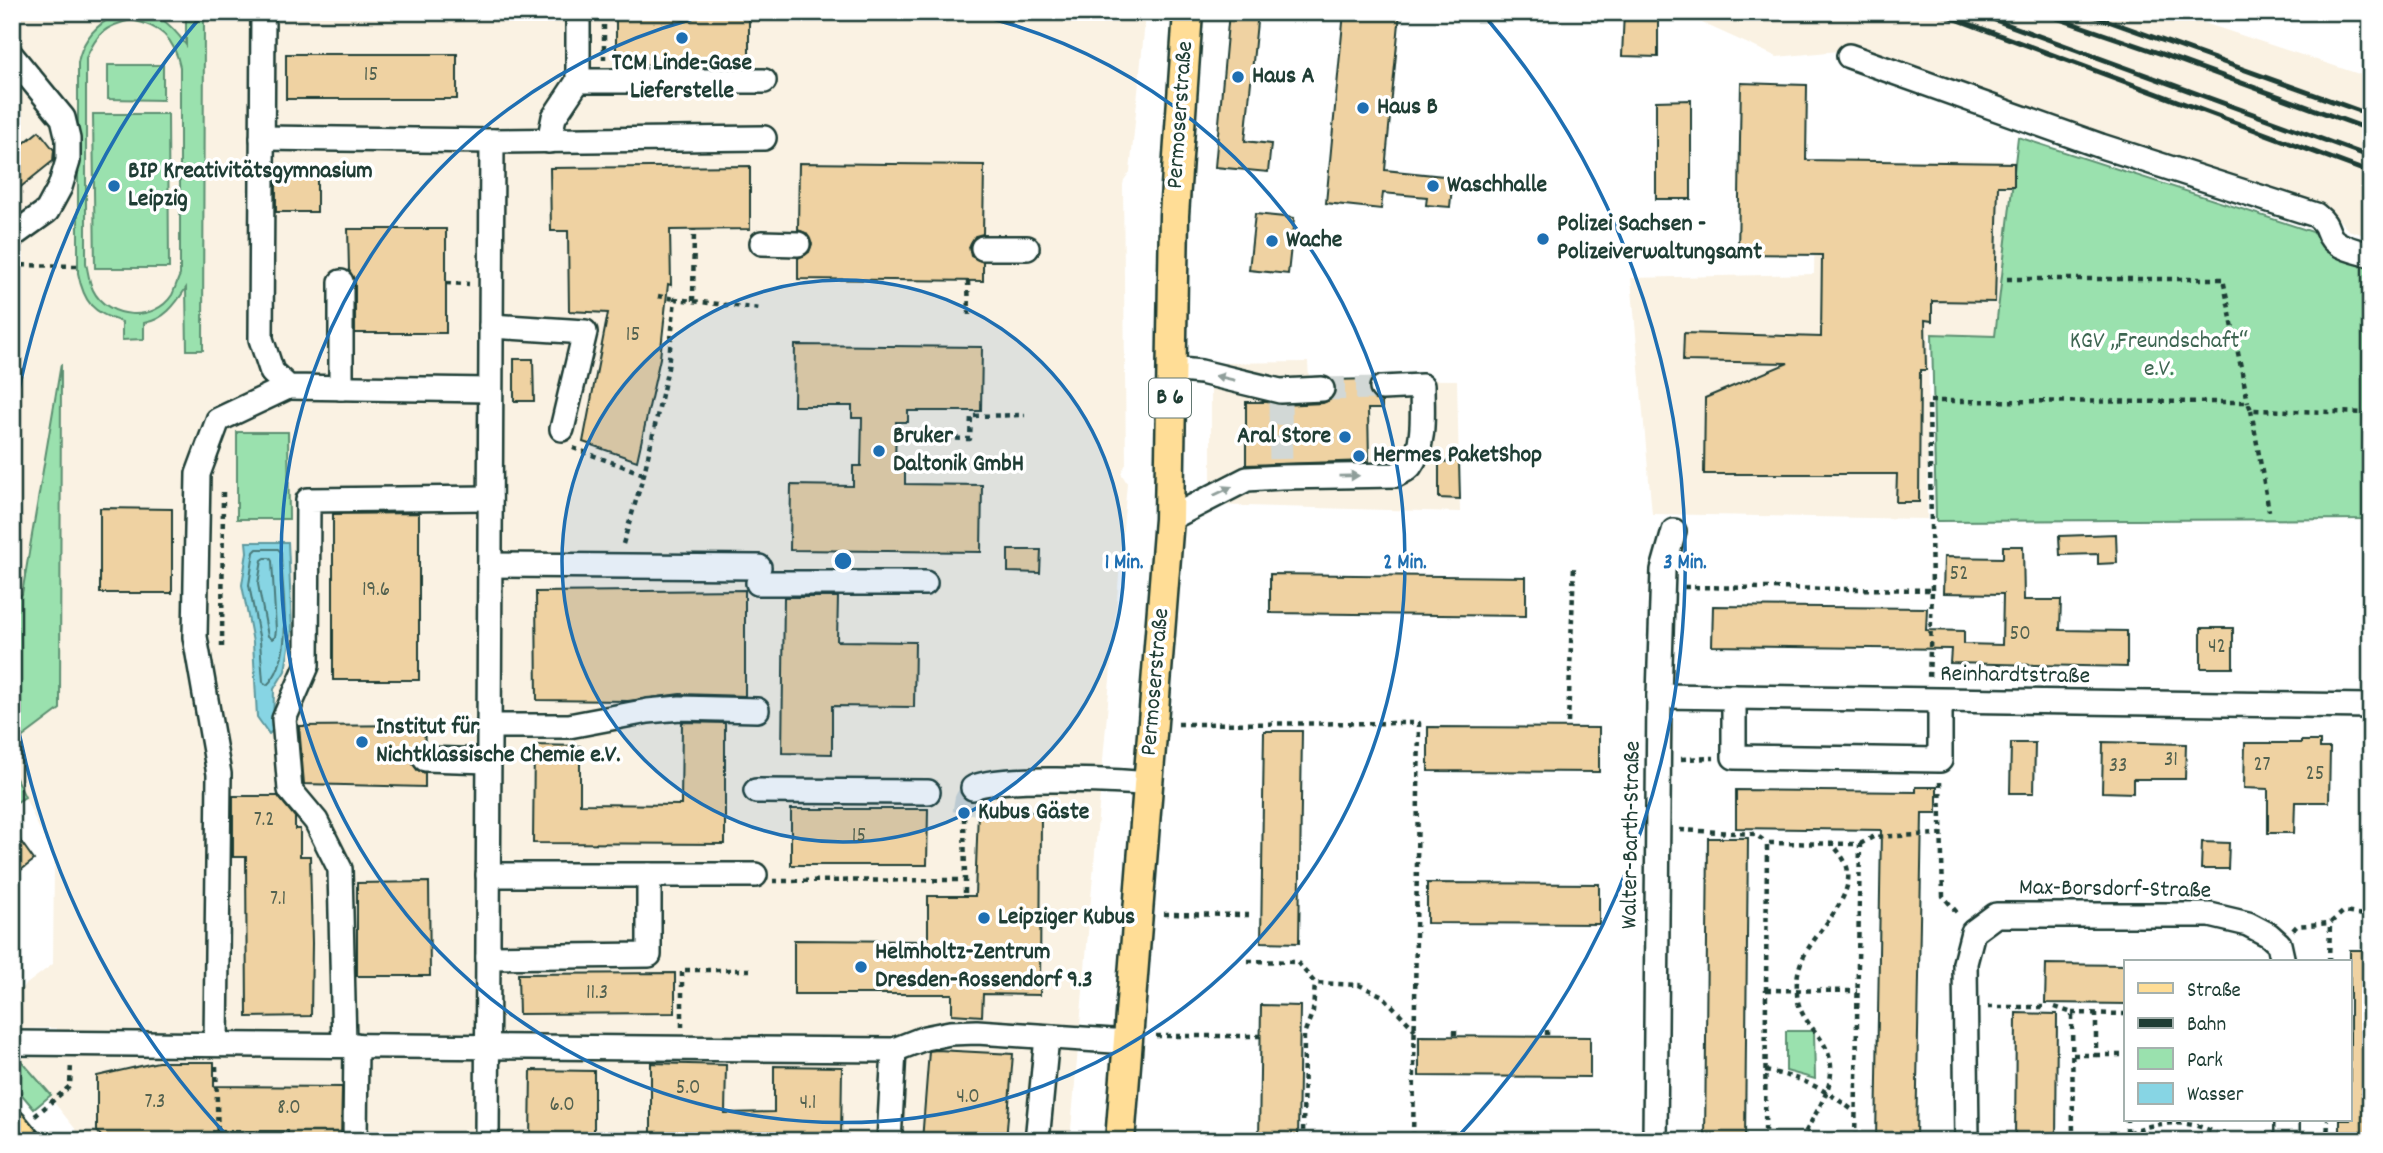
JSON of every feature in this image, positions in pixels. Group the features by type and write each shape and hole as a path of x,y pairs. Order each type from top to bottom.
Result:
{"main road":[{"name":"Permoserstraße","path":"1120,1141 1169,519 1174,215 1188,12"}],"street":[{"path":"263,12 261,339 272,372 288,387"},
{"path":"549,141 554,117 578,81 578,12"},
{"path":"12,56 63,118 68,139 68,161 60,187 47,211 12,236"},
{"path":"1849,56 2101,146 2316,215 2326,223 2332,239 2348,248 2371,255"},
{"path":"578,81 764,81"},
{"path":"262,138 492,141 764,138"},
{"path":"487,1141 492,141"},
{"path":"762,243 798,244"},
{"path":"983,248 1027,248"},
{"path":"341,282 341,388"},
{"path":"491,326 584,332 567,438"},
{"path":"1170,369 1201,372 1280,396 1322,389"},
{"path":"1169,519 1248,480 1281,471 1396,475 1409,468 1417,451 1422,425 1422,386 1382,388"},
{"path":"216,1044 219,774 195,637 198,474 218,420 288,387 490,390"},
{"path":"355,1141 340,869 316,821 290,790 284,719 307,666 308,500 490,498"},
{"name":"Walter-Barth-Straße","path":"1655,1141 1662,587 1663,566 1674,531"},
{"path":"490,565 615,566 925,583"},
{"name":"Reinhardtstraße","path":"1659,696 2371,706"},
{"path":"1734,697 1734,757 1940,760 1934,701"},
{"path":"489,726 569,726 648,711 680,708 757,710"},
{"path":"425,759 489,761"},
{"path":"973,788 978,784 997,781 1073,780 1148,784"},
{"path":"756,791 928,792"},
{"path":"488,875 649,874 762,878"},
{"path":"488,957 649,956 649,874"},
{"name":"Max-Borsdorf-Straße","path":"1973,932 1996,915 2210,915 2248,924 2269,935 2281,953"},
{"path":"1967,1141 1965,962 1973,932"},
{"path":"12,1043 894,1050 925,1038 950,1033 977,1032 1128,1042"},
{"path":"1037,1141 1047,1037"},
{"path":"889,1141 894,1050"},
{"path":"2287,1122 2287,1141"}],"path":[{"path":"604,20 604,82"},
{"path":"693,301 694,230"},
{"path":"12,265 78,265"},
{"path":"2007,279 2223,279 2269,512"},
{"path":"968,281 969,315"},
{"path":"658,296 761,309"},
{"path":"615,566 645,474 668,368 675,299"},
{"path":"1934,701 1929,401 2248,402"},
{"path":"2251,410 2371,413"},
{"path":"896,437 970,439 971,415 1025,415"},
{"path":"567,438 645,474"},
{"path":"222,656 223,484"},
{"path":"1568,723 1573,565"},
{"path":"1662,587 1932,590"},
{"path":"1178,724 1419,723 1413,1141"},
{"path":"1659,760 1734,757"},
{"path":"1940,760 1943,896 1973,932"},
{"path":"964,817 965,896"},
{"path":"1658,830 1755,834 1767,842 1831,844 1860,844 1874,837 1941,834"},
{"path":"1765,1141 1767,842"},
{"path":"1801,1141 1814,1113 1828,1093 1831,1075 1828,1049 1802,1014 1798,1006 1797,990 1800,962 1847,889 1847,869 1843,858 1831,844"},
{"path":"1855,1141 1860,844"},
{"path":"762,878 965,880"},
{"path":"2281,953 2297,926 2330,923 2343,912 2371,916"},
{"path":"1164,914 1249,915"},
{"path":"2329,960 2330,923"},
{"path":"1248,961 1297,962 1315,984 1313,1011 1304,1034 1303,1141"},
{"path":"681,1048 682,970 754,970"},
{"path":"1315,984 1359,985 1383,996 1416,1030"},
{"path":"1766,989 1857,991"},
{"path":"1966,1007 2047,1007"},
{"path":"2054,1007 2072,1013 2124,1014"},
{"path":"2072,1013 2073,1141"},
{"path":"2096,1013 2096,1055"},
{"path":"1547,1030 1547,1037"},
{"path":"1156,1036 1261,1035"},
{"path":"23,1128 70,1086 72,1043"},
{"path":"216,1044 218,1141"},
{"path":"2073,1055 2124,1055"},
{"path":"1765,1071 1791,1075 1828,1093 1856,1113"},
{"path":"2127,1122 2127,1132"},
{"path":"2328,1122 2328,1141"},
{"path":"2110,1141 2136,1128 2162,1124 2192,1124 2216,1133"}],"shaded area":[{"path":"12,12 1146,12 1130,172 1123,185 1126,464 1121,473 1127,483 1070,1141 85,1141 17,1056 57,1055 57,1028 12,1029 12,995 53,964 54,860 12,770 12,745 60,709 61,371 22,594 12,603"},
{"path":"1678,12 2171,12 2371,78 2371,237 2348,230 2333,213 2105,140 1849,50 1777,57"},
{"path":"1816,159 2017,161 1995,336 1929,334 1927,519 1652,514 1631,278 1814,274"},
{"path":"1308,362 1309,379 1457,380 1460,512 1211,505 1211,363"}],"green space":[{"path":"132,12 160,18 186,45 186,12 204,12 203,350 187,350 186,288 163,315 144,323 144,339 122,340 122,322 104,315 91,305 83,292 78,273 78,63 82,50 88,38 107,20","holes":["131,20 164,34 174,48 180,67 180,275 172,295 164,304 154,310 131,314 119,312 100,300 92,287 86,263 86,58 102,32"]},
{"path":"108,65 163,65 163,100 108,99"},
{"path":"93,114 168,114 169,268 95,268"},
{"name":"KGV „Freundschaft“ e.V.","path":"2018,137 2313,232 2326,246 2371,264 2371,519 1936,521 1932,334 1995,336"},
{"path":"61,364 60,709 12,745 12,603 22,594"},
{"path":"237,432 288,432 289,519 237,519"},
{"path":"12,770 25,797 12,805"},
{"path":"1786,1031 1814,1031 1815,1079 1786,1071"},
{"path":"17,1056 51,1095 34,1109 12,1083 12,1060"}],"water":[{"path":"246,542 288,542 292,630 285,671 274,689 273,730 269,734 257,717 253,642 242,585"}],"building":[{"name":"TCM Linde-Gase Lieferstelle","path":"616,12 749,12 749,66 616,64"},
{"name":"Haus A","path":"1229,12 1258,12 1245,141 1271,144 1268,172 1215,167"},
{"name":"Haus B","path":"1344,12 1400,12 1385,170 1453,177 1450,207 1426,205 1427,197 1383,193 1381,209 1326,203"},
{"path":"1624,12 1644,12 1658,19 1658,57 1622,56"},
{"path":"286,54 457,54 457,99 286,99"},
{"path":"1741,83 1807,85 1806,160 2014,163 2014,186 1998,186 1995,302 1932,301 1932,321 1925,320 1926,370 1920,370 1919,502 1896,502 1897,474 1704,474 1705,398 1788,363 1683,361 1684,333 1821,337 1822,255 1738,254"},
{"path":"1691,100 1691,199 1656,199 1656,101"},
{"path":"39,131 54,150 53,161 12,194 12,153"},
{"path":"799,163 984,165 983,234 975,236 969,247 971,256 983,262 983,281 798,279 798,258 809,252 812,244 806,233 798,230"},
{"path":"750,166 750,229 670,230 671,285 668,284 660,358 637,461 583,442 608,313 569,311 568,231 551,231 550,168"},
{"path":"276,170 317,170 317,212 276,212"},
{"name":"Wache","path":"1255,214 1294,218 1288,274 1249,270"},
{"path":"348,229 446,229 446,333 355,333 355,282 349,270"},
{"name":"Bruker Daltonik GmbH","path":"795,345 982,347 981,411 908,411 908,422 896,422 895,467 905,468 905,484 982,485 981,552 790,550 791,485 853,486 853,466 861,466 862,418 852,418 852,406 794,406"},
{"path":"514,359 533,359 534,401 514,401"},
{"path":"1371,379 1368,388 1370,395 1382,402 1382,409 1368,409 1369,461 1246,465 1246,402 1281,405 1323,403 1335,395 1336,388 1332,380"},
{"path":"1459,461 1460,499 1439,498 1439,462"},
{"path":"100,508 172,509 172,593 100,593"},
{"path":"419,513 419,680 333,680 333,514"},
{"path":"2116,534 2117,563 2098,564 2098,554 2060,555 2059,536"},
{"path":"2003,546 2023,546 2024,600 2061,600 2060,630 2127,631 2127,667 1950,663 1951,649 1712,646 1713,606 1927,608 1926,630 1964,631 1964,644 2002,645 2003,594 1943,593 1944,557 2003,558"},
{"path":"1008,550 1041,550 1040,573 1008,572"},
{"path":"1270,574 1526,577 1526,616 1270,613"},
{"path":"745,590 745,696 680,694 628,701 537,700 536,592"},
{"path":"784,597 838,597 837,641 915,642 914,707 832,706 832,754 782,753"},
{"path":"2201,628 2233,628 2233,668 2201,668"},
{"path":"682,722 725,723 725,844 533,843 534,745 580,746 580,804 681,805"},
{"name":"Institut für Nichtklassische Chemie e.V.","path":"424,725 425,745 414,751 411,759 417,770 425,773 425,787 304,784 299,726"},
{"path":"1428,727 1599,728 1599,772 1428,771"},
{"path":"1264,731 1302,731 1299,943 1261,942"},
{"path":"2320,741 2320,748 2330,748 2329,802 2295,802 2294,833 2268,833 2268,789 2244,788 2245,743"},
{"path":"2103,742 2186,744 2185,779 2133,779 2133,793 2102,792"},
{"path":"2011,743 2035,743 2034,793 2010,793"},
{"path":"1916,787 1937,787 1937,813 1922,813 1916,1141 1876,1141 1881,830 1736,828 1736,790 1916,792"},
{"path":"233,796 278,796 295,817 295,829 300,829 300,856 310,856 311,1016 247,1017 246,857 233,857"},
{"path":"791,809 928,809 927,865 791,865"},
{"name":"Leipziger Kubus","path":"978,811 1041,812 1040,995 983,994 982,1016 952,1014 952,994 794,994 794,940 928,941 928,896 975,896"},
{"path":"12,829 34,860 12,877"},
{"path":"1708,838 1748,838 1745,1141 1705,1141"},
{"path":"2202,842 2229,843 2228,869 2201,869"},
{"path":"429,882 430,976 357,976 357,883"},
{"path":"1427,883 1599,884 1599,924 1427,923"},
{"path":"2350,950 2371,950 2371,1141 2340,1141 2340,1122 2352,1122"},
{"path":"2046,964 2124,965 2124,1004 2045,1003"},
{"path":"675,973 675,1013 519,1014 518,974"},
{"path":"1261,1005 1300,1006 1298,1141 1259,1141"},
{"path":"2016,1013 2057,1014 2056,1141 2015,1141"},
{"path":"1419,1036 1590,1037 1590,1077 1419,1076"},
{"path":"929,1051 1013,1054 1006,1141 922,1141"},
{"path":"158,1062 214,1062 214,1086 342,1087 341,1141 288,1141 288,1131 213,1131 213,1141 105,1141 97,1131 97,1076"},
{"path":"651,1063 726,1065 725,1113 774,1112 774,1066 842,1067 841,1141 651,1141"},
{"path":"531,1070 594,1071 594,1141 530,1141"}],"tunnel":[{"path":"1322,389 1382,388"},
{"path":"1280,402 1281,465"},
{"path":"964,813 966,800 973,788"}],"railway":[{"path":"1937,12 2371,173"},
{"path":"1973,12 2371,157"},
{"path":"2039,12 2371,130"},
{"path":"2083,12 2371,115"}],"place":[{"name":"TCM Linde-Gase Lieferstelle","path":"682,38"},
{"name":"Haus A","path":"1238,77"},
{"name":"Haus B","path":"1363,108"},
{"name":"BIP Kreativitätsgymnasium Leipzig","path":"114,186"},
{"name":"Waschhalle","path":"1433,186"},
{"name":"Polizei Sachsen - Polizeiverwaltungsamt","path":"1543,239"},
{"name":"Wache","path":"1272,241"},
{"name":"Aral Store","path":"1345,437"},
{"name":"Bruker Daltonik GmbH","path":"879,451"},
{"name":"Hermes PaketShop","path":"1359,456"},
{"name":"Institut für Nichtklassische Chemie e.V.","path":"362,742"},
{"name":"Kubus Gäste","path":"964,813"},
{"name":"Leipziger Kubus","path":"984,918"},
{"name":"Helmholtz-Zentrum Dresden-Rossendorf 9.3","path":"861,967"}]}
